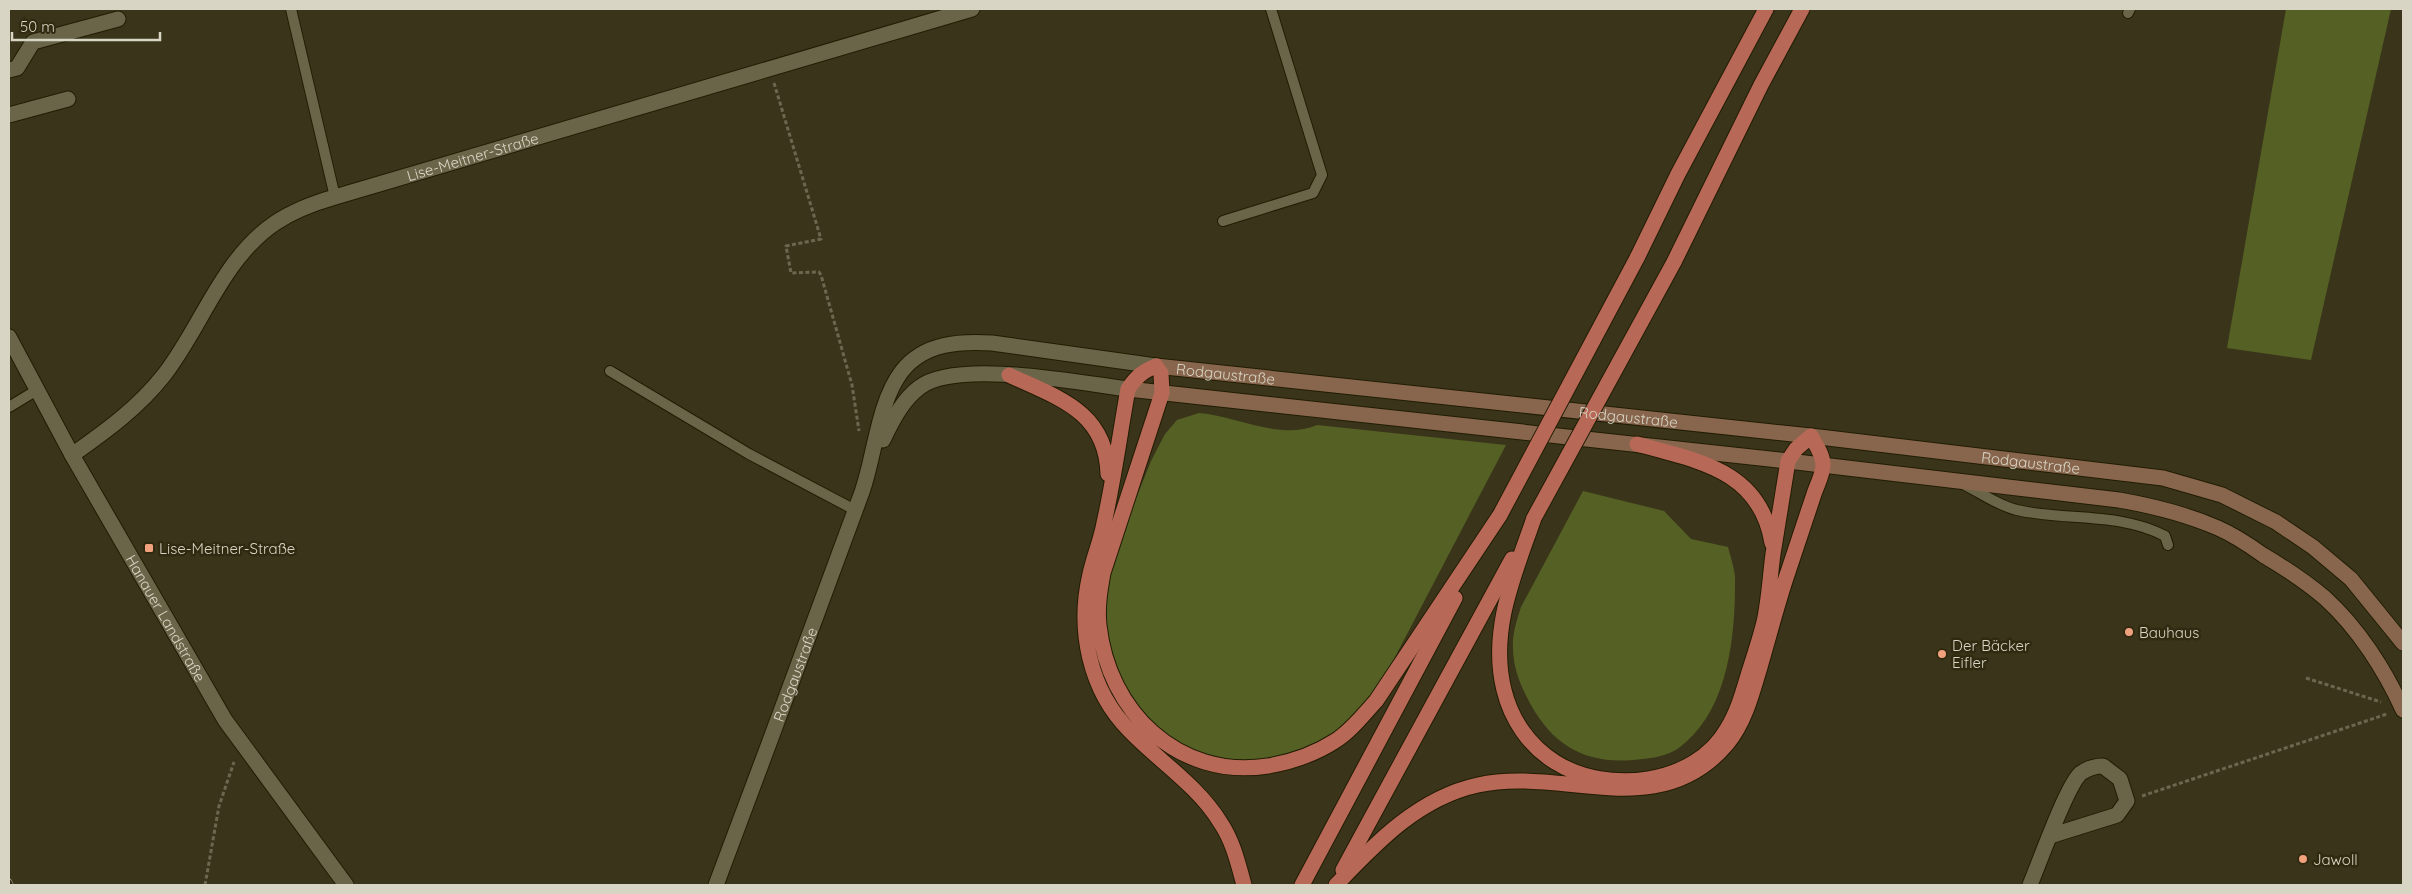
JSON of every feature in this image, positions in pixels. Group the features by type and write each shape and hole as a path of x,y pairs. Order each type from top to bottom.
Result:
{"highway":[{"path":"1302,885 1637,258 1678,174 1766,9"},
{"path":"1335,885 1674,262 1761,85 1802,9"},
{"path":"1244,885 1231,844 1210,807 1183,779 1129,730 1111,709 1093,670 1085,630 1085,606 1090,574 1104,523 1128,389 1142,372 1156,366 1161,373 1162,393 1103,573 1098,599 1099,625 1106,662 1125,701 1151,732 1190,758 1228,768 1257,768 1284,763 1310,755 1335,741 1356,724 1376,701 1500,515"},
{"path":"1009,375 1062,400 1090,421 1100,434 1104,445 1108,461 1109,495"},
{"path":"1335,885 1368,851 1413,812 1457,791 1478,785 1520,781 1607,788 1649,788 1683,777 1718,753 1736,730 1749,701 1784,584 1823,466 1812,436 1796,449 1788,461 1764,621 1738,706 1727,730 1715,745 1702,756 1671,774 1637,780 1601,778 1569,769 1555,762 1535,747 1516,721 1504,692 1499,659 1505,601 1534,518"},
{"path":"1637,444 1703,463 1734,478 1749,490 1759,504 1770,529 1774,553"}],"main road":[{"name":"Rodgaustraße","path":"1156,366 1812,436 2164,478 2222,495 2276,522 2313,548 2351,579 2403,643"},
{"name":"Rodgaustraße","path":"1128,389 1788,461 2120,500 2164,509 2219,528 2293,573 2326,599 2350,625 2378,664 2403,709"}],"street":[{"name":"Lise-Meitner-Straße","path":"72,454 114,426 141,402 165,374 242,252 275,223 292,213 335,197 972,9"},
{"path":"9,70 17,68 33,42 118,19"},
{"path":"9,115 68,99"},
{"name":"Hanauer Landstraße","path":"9,337 72,454 225,720 346,885"},
{"name":"Rodgaustraße","path":"872,463 884,412 895,383 902,372 918,356 941,346 965,342 992,343 1156,366"},
{"name":"Rodgaustraße","path":"716,885 872,463 894,418 909,397 920,386 931,380 952,374 1009,375 1128,389"},
{"path":"2030,885 2050,836 2073,782 2089,768 2103,766 2120,779 2127,801 2117,815 2050,836"}],"lane":[{"path":"291,9 335,197"},
{"path":"1223,221 1313,193 1322,175 1272,9"},
{"path":"610,371 749,454 855,510"},
{"path":"9,407 38,390"},
{"path":"1957,481 2018,510 2120,522 2157,532 2165,536 2168,540 2168,545"}],"path":[{"path":"769,68 821,239 786,246 791,273 814,270 821,275 852,385 859,433"},
{"path":"2306,678 2403,709"},
{"path":"2127,801 2403,709"},
{"path":"205,885 219,806 230,772 243,744"}],"green space":[{"path":"2286,9 2391,9 2311,360 2227,348"},
{"path":"1199,413 1273,429 1303,429 1317,425 1506,445 1373,699 1351,723 1306,752 1255,762 1211,757 1172,740 1146,721 1120,682 1104,625 1109,573 1126,523 1151,461 1165,434 1177,420"},
{"path":"1583,491 1664,511 1691,539 1728,547 1735,575 1735,604 1731,648 1720,690 1700,727 1686,742 1665,755 1633,760 1600,759 1573,749 1550,731 1540,719 1527,698 1518,677 1514,663 1513,643 1515,627 1521,607"}],"railway":[{"path":"9,881 11,885"}],"place":[{"name":"Lise-Meitner-Straße","path":"149,548"},
{"name":"Bauhaus","path":"2129,632"},
{"name":"Der Bäcker Eifler","path":"1942,654"},
{"name":"Jawoll","path":"2303,859"}]}
